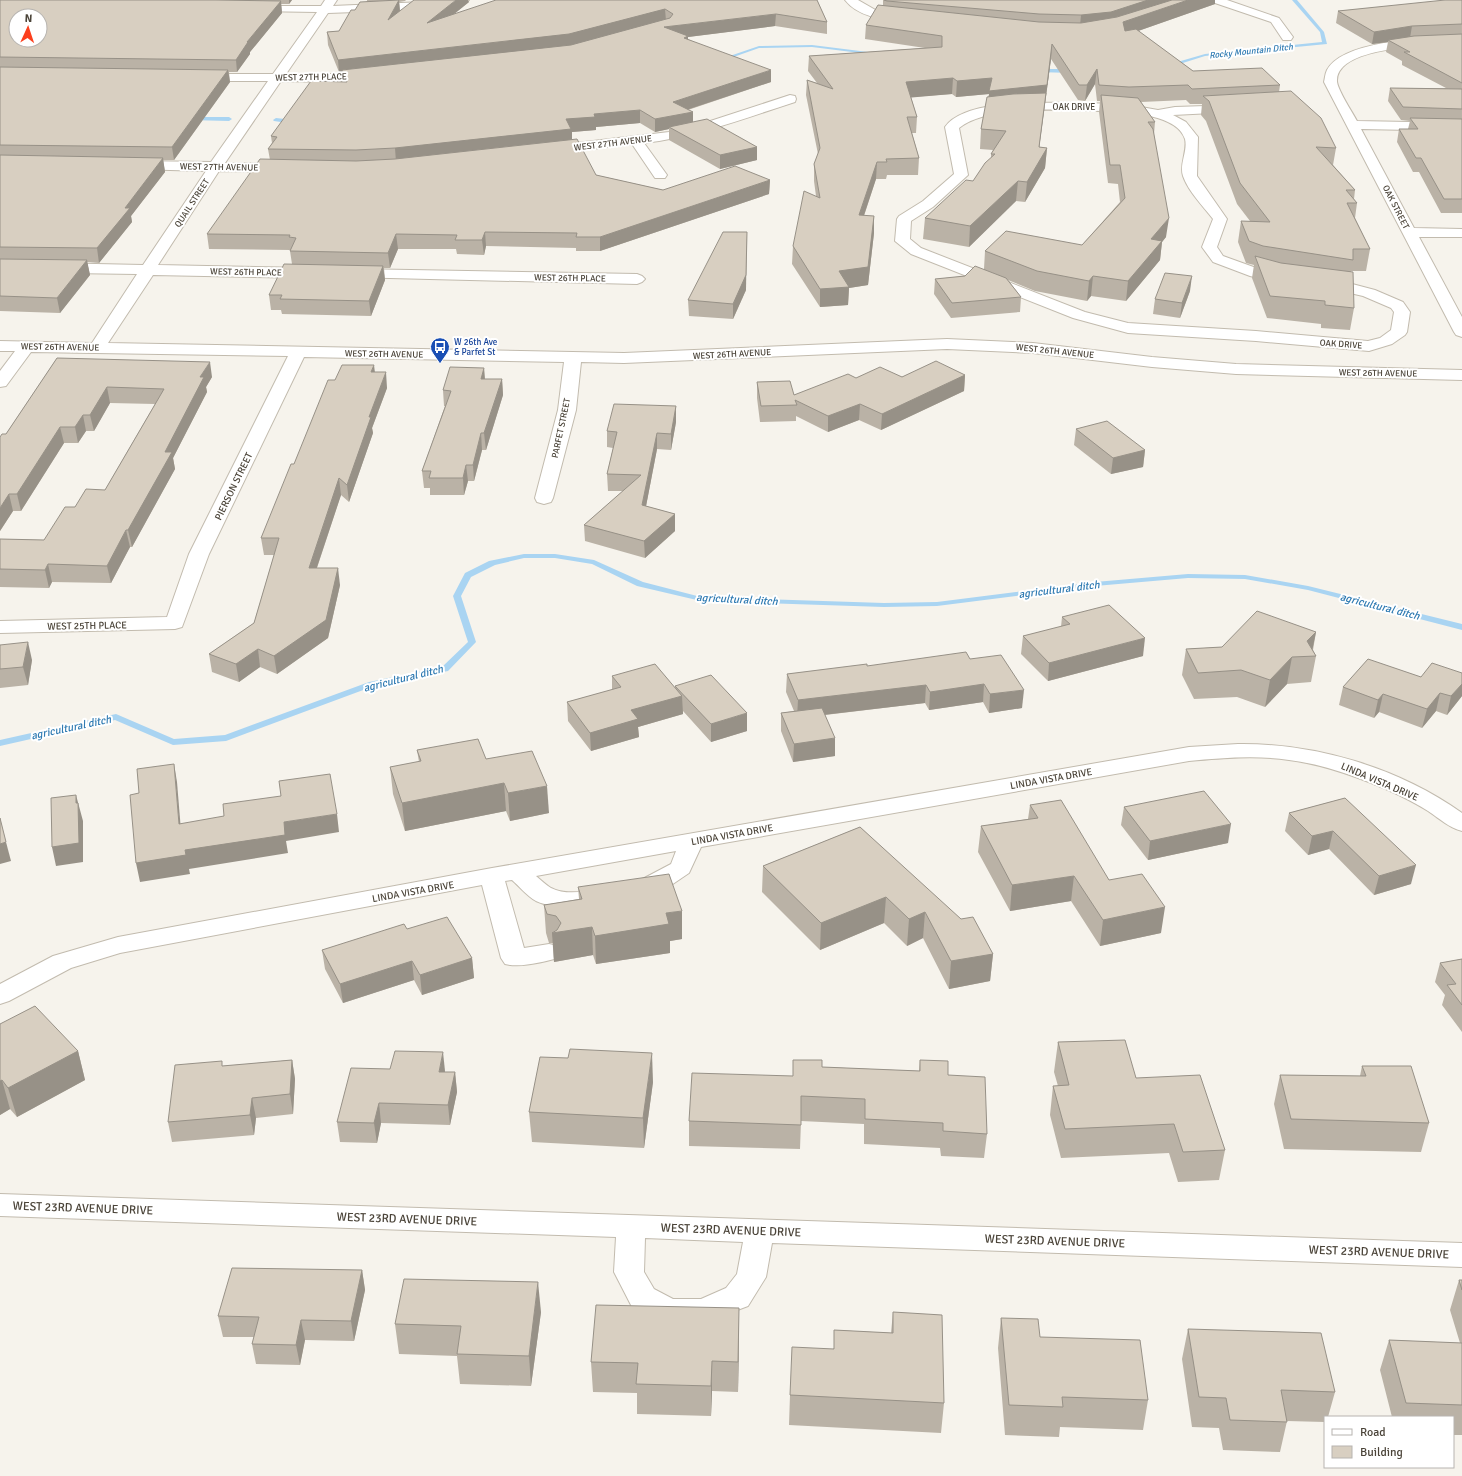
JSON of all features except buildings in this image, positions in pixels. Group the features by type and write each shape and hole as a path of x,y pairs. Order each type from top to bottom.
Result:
{"street":[{"path":"237,7 327,5 381,9 439,4 463,0"},
{"path":"851,0 862,10 885,17 916,20"},
{"path":"1216,0 1275,20 1287,37"},
{"name":"QUAIL STREET","path":"97,348 215,167 327,5"},
{"name":"OAK STREET","path":"1462,41 1437,41 1396,45 1366,51 1350,57 1338,64 1332,72 1330,82 1462,332"},
{"name":"WEST 27TH PLACE","path":"190,76 336,78 383,73"},
{"name":"WEST 27TH AVENUE","path":"536,152 636,141 699,129 790,99"},
{"name":"OAK DRIVE","path":"1043,107 1142,109 1160,114 1170,117 1186,127 1192,139 1190,176 1220,219 1209,247 1218,259 1255,273 1278,278 1337,285 1369,293 1397,305 1402,312 1399,332 1386,341 1369,346 1128,328 1079,315 916,251 902,241 904,219 928,204 961,175 952,127 960,120 974,114 1002,109 1043,107"},
{"path":"1160,114 1175,110 1245,107"},
{"path":"744,114 765,120"},
{"path":"1354,125 1462,127"},
{"path":"636,141 660,175"},
{"name":"WEST 27TH AVENUE","path":"120,165 294,168"},
{"path":"1408,232 1462,233"},
{"name":"WEST 26TH PLACE","path":"0,267 322,273"},
{"name":"WEST 26TH PLACE","path":"338,273 637,279"},
{"path":"1196,332 1202,366"},
{"path":"1229,335 1236,369"},
{"name":"WEST 26TH AVENUE","path":"0,346 573,358 669,357 880,345 947,344 1033,348 1236,369 1462,375"},
{"path":"0,382 27,346"},
{"name":"PIERSON STREET","path":"175,623 199,554 298,352"},
{"name":"PARFET STREET","path":"544,498 567,410 573,358"},
{"name":"WEST 25TH PLACE","path":"0,627 175,623"},
{"name":"LINDA VISTA DRIVE","path":"0,995 62,962 118,945 492,876 1189,754 1237,750 1269,751 1323,758 1354,768 1428,800 1462,824"},
{"path":"517,872 544,895 578,901 617,897 652,886 681,868 692,841"},
{"path":"492,876 514,958 548,952"},
{"name":"WEST 23RD AVENUE DRIVE","path":"0,1205 1462,1255"},
{"path":"631,1227 629,1272 643,1298 670,1311 703,1311 737,1297 751,1277 760,1232"}],"waterway":[{"name":"Rocky Mountain Ditch","path":"1170,65 1205,55 1325,43 1322,32 1294,0"},
{"name":"Rocky Mountain Ditch","path":"723,59 759,47 812,46 876,54"},
{"name":"Rocky Mountain Ditch","path":"1038,70 1071,71"},
{"name":"Rocky Mountain Ditch","path":"191,119 229,119"},
{"name":"Rocky Mountain Ditch","path":"276,120 294,122"},
{"name":"agricultural ditch","path":"0,743 116,717 173,742 226,738 372,684 445,669 472,642 457,596 468,575 492,563 524,556 555,556 594,562 640,584 701,599 884,605 937,604 1095,584 1188,576 1245,577 1308,588 1462,627"}],"place":[{"name":"W 26th Ave & Parfet St","path":"440,364"}]}
